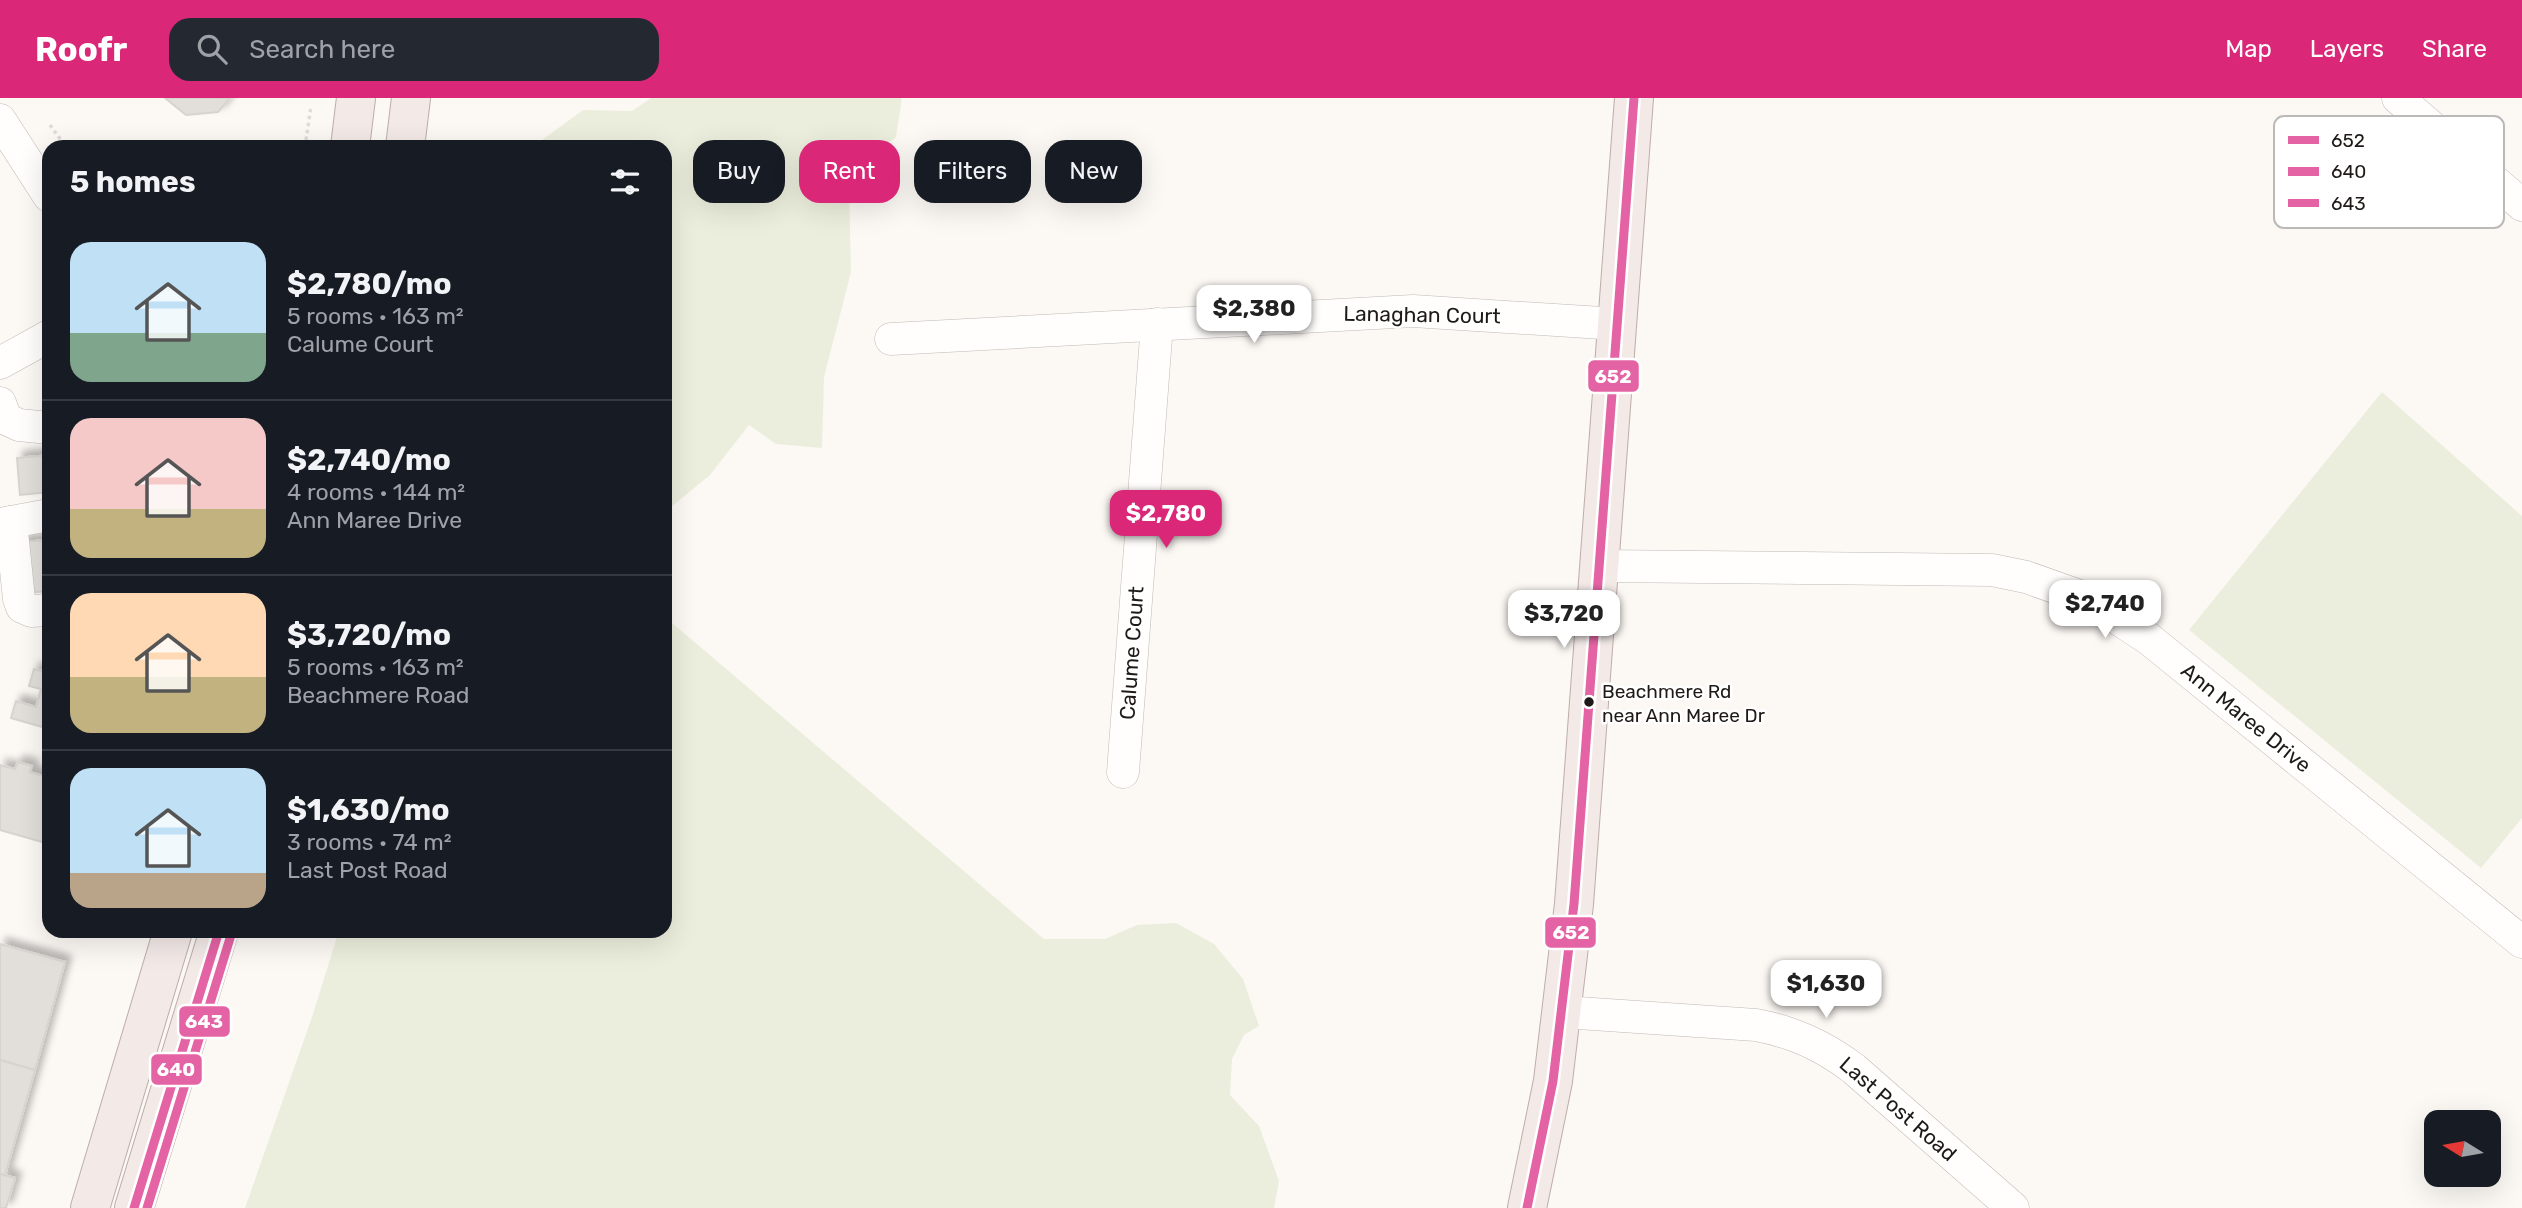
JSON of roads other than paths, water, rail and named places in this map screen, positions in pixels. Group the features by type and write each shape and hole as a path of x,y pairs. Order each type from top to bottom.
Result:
{"main road":[{"path":"351,140 356,98"},
{"path":"406,140 411,98"},
{"path":"1527,1208 1546,1123 1563,1012 1574,904 1634,98"},
{"path":"90,1208 171,938"},
{"path":"134,1208 217,938"}],"street":[{"path":"2399,98 2420,116"},
{"path":"0,107 30,134 42,150"},
{"path":"0,120 42,184"},
{"path":"2504,189 2522,205"},
{"name":"Lanaghan Court","path":"891,339 1413,311 1618,324"},
{"name":"Calume Court","path":"1123,772 1157,324"},
{"path":"0,363 42,340"},
{"path":"0,403 6,419 19,425 42,427"},
{"path":"42,516 6,523 22,607 31,611 42,610"},
{"name":"Ann Maree Drive","path":"1600,566 1992,570 2026,577 2088,599 2149,639 2522,942"},
{"name":"Last Post Road","path":"1563,1012 1756,1025 1781,1030 1808,1040 1833,1053 1854,1069 2012,1208"}],"place":[{"name":"Beachmere Rd near Ann Maree Dr","path":"1589,702"}]}
